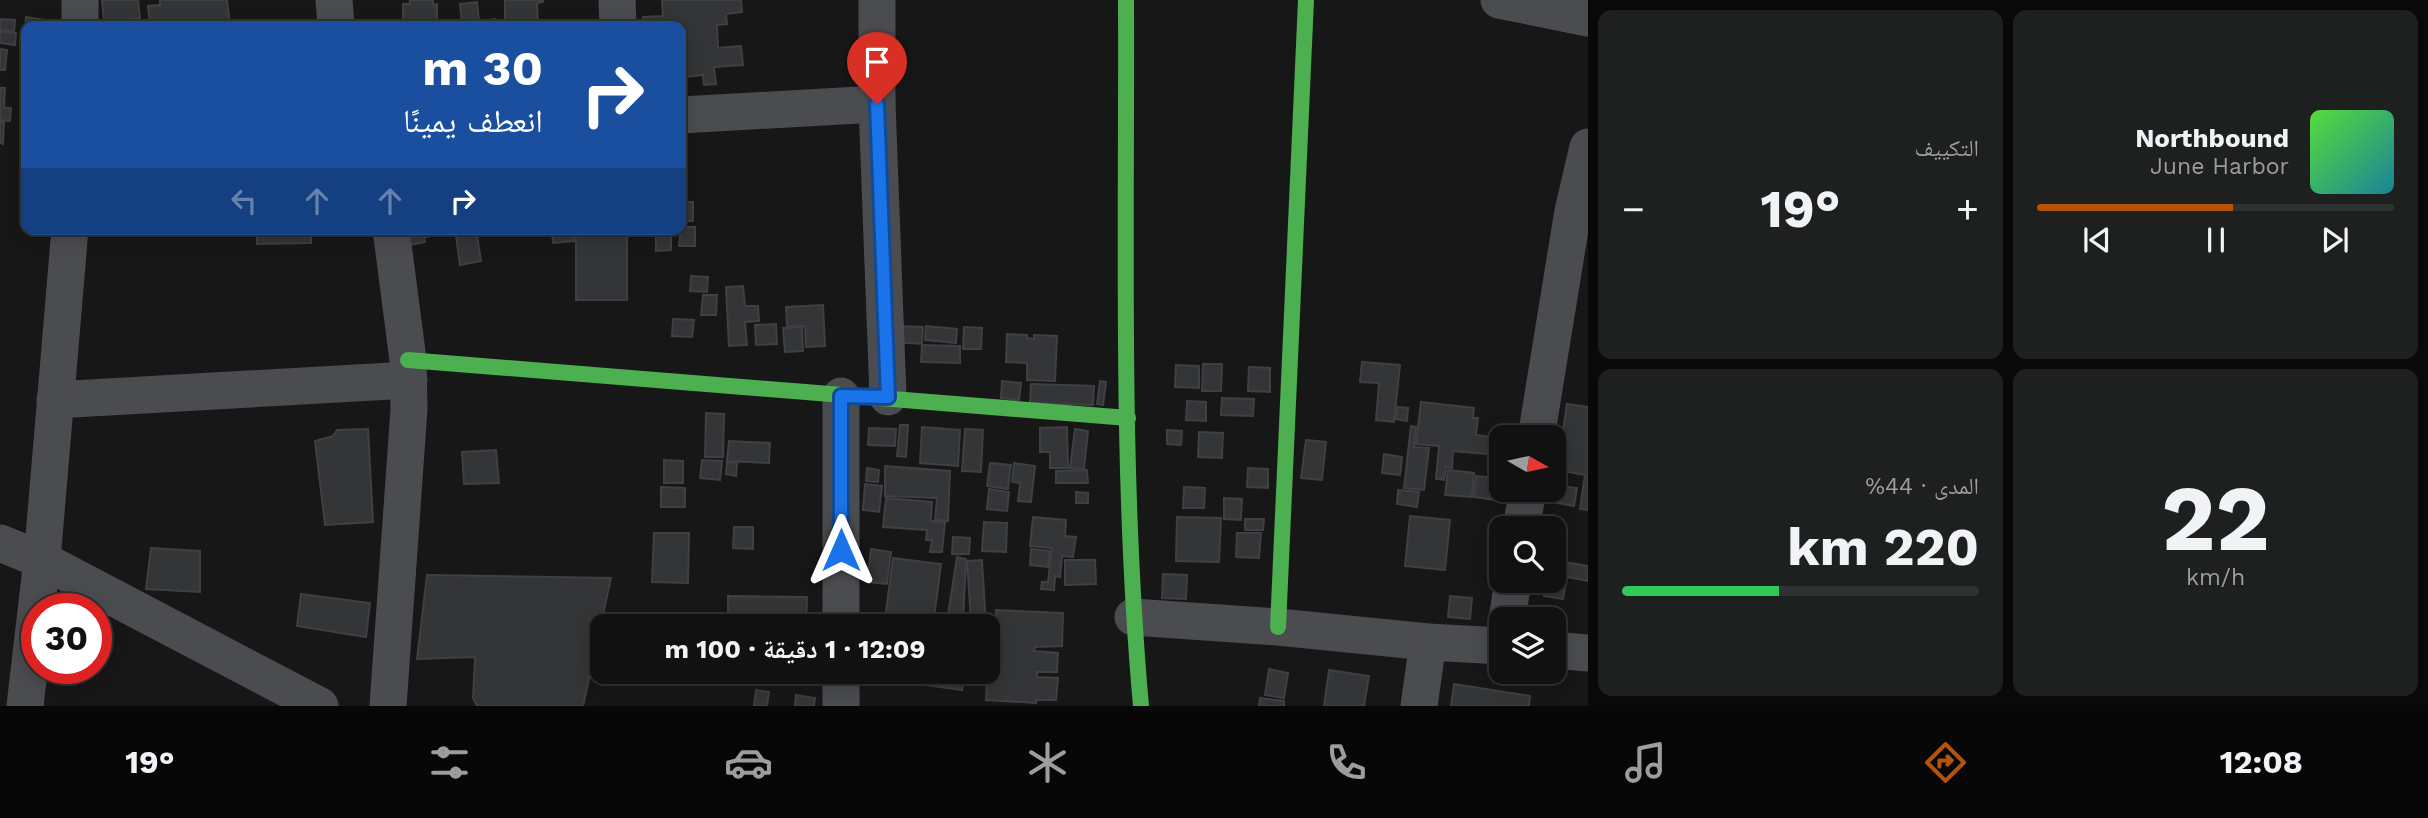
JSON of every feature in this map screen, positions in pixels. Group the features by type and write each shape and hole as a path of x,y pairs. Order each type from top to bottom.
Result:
{"street":[{"path":"80,0 80,21"},
{"path":"334,0 336,21"},
{"path":"617,0 618,21"},
{"path":"877,0 877,104 888,397"},
{"path":"1126,0 1128,418 1133,617 1141,706"},
{"path":"1278,627 1306,0"},
{"path":"1499,0 1588,18"},
{"path":"686,115 877,104"},
{"path":"1538,425 1586,166"},
{"path":"25,706 42,560 69,235"},
{"path":"388,706 409,408 408,370 392,235"},
{"path":"55,400 408,370 888,397 1128,418"},
{"path":"841,396 841,614"},
{"path":"0,543 42,560 262,691 320,706"},
{"path":"1133,617 1489,645"},
{"path":"1419,706 1428,642"},
{"path":"1566,651 1588,653"},
{"path":"841,684 841,706"}],"building":[{"path":"102,0 138,0 140,18 104,21"},
{"path":"160,0 227,0 229,21 150,21 148,6 160,5"},
{"path":"410,0 433,0 433,5 437,4 437,21 403,21 403,4 410,4"},
{"path":"505,0 543,0 537,3 538,21 505,21"},
{"path":"662,0 741,0 742,12 726,14 727,24 717,25 718,48 741,46 743,65 714,67 716,84 704,85 703,75 686,77 686,21 643,21 643,17 663,16"},
{"path":"477,2 479,21 462,21 460,4"},
{"path":"26,17 52,21 26,21"},
{"path":"0,19 15,20 14,32 0,30"},
{"path":"0,32 16,33 15,45 0,43"},
{"path":"0,49 7,50 5,70 0,70"},
{"path":"0,88 5,88 4,108 11,108 10,121 0,120"},
{"path":"0,121 4,122 3,144 0,143"},
{"path":"686,202 693,202 693,221 686,221"},
{"path":"686,227 695,227 695,246 679,246 680,235 686,235"},
{"path":"257,235 311,235 311,243 257,244"},
{"path":"404,235 424,235 425,242 406,246"},
{"path":"456,235 477,235 481,261 460,265"},
{"path":"552,235 574,235 574,241 553,243"},
{"path":"576,235 627,235 627,300 576,300"},
{"path":"656,235 671,235 671,250 656,251"},
{"path":"691,276 708,277 707,292 690,291"},
{"path":"743,286 745,306 758,306 759,321 745,322 747,345 729,346 726,287"},
{"path":"703,295 717,295 716,315 701,315"},
{"path":"823,305 825,346 806,347 805,326 787,327 786,307"},
{"path":"673,319 694,320 692,337 672,336"},
{"path":"776,324 777,344 756,345 755,325"},
{"path":"895,326 923,327 922,344 894,342"},
{"path":"926,326 957,329 956,343 925,340"},
{"path":"802,327 803,351 785,352 783,328"},
{"path":"964,327 982,328 981,349 963,349"},
{"path":"1007,334 1027,335 1027,338 1034,339 1034,335 1057,336 1055,381 1027,380 1027,363 1006,362"},
{"path":"922,345 960,346 960,363 921,362"},
{"path":"1362,362 1400,365 1394,422 1376,420 1379,383 1360,382"},
{"path":"1203,364 1222,364 1221,391 1202,391"},
{"path":"1176,365 1199,366 1199,388 1175,387"},
{"path":"1249,367 1270,368 1270,392 1248,391"},
{"path":"1002,381 1021,383 1019,400 1001,398"},
{"path":"1100,381 1106,382 1103,405 1097,404"},
{"path":"1031,384 1094,386 1093,405 1030,403"},
{"path":"1222,398 1254,399 1253,416 1221,415"},
{"path":"1187,401 1206,402 1206,421 1186,420"},
{"path":"1421,402 1474,408 1473,418 1478,418 1476,435 1489,437 1489,454 1453,451 1452,468 1446,467 1444,480 1436,479 1439,446 1416,444"},
{"path":"1567,404 1588,407 1588,510 1580,509 1585,475 1566,472 1566,425 1564,425"},
{"path":"1397,407 1408,408 1407,421 1396,419"},
{"path":"706,413 724,414 723,457 705,457"},
{"path":"900,425 908,425 906,457 897,456"},
{"path":"1411,426 1416,427 1414,447 1429,448 1424,490 1404,488"},
{"path":"922,427 960,430 958,466 920,463"},
{"path":"1067,427 1068,468 1050,468 1050,452 1040,452 1040,428"},
{"path":"869,428 896,429 895,446 868,445"},
{"path":"368,429 373,522 325,525 315,441 333,436 337,430"},
{"path":"965,429 983,430 981,472 962,471"},
{"path":"1075,429 1088,431 1084,469 1070,468"},
{"path":"1167,430 1182,431 1181,445 1167,444"},
{"path":"1199,432 1223,433 1222,458 1198,457"},
{"path":"1306,440 1326,442 1322,480 1301,478"},
{"path":"729,441 770,443 769,463 727,461"},
{"path":"496,450 499,483 464,484 462,452"},
{"path":"1384,454 1402,457 1400,475 1382,473"},
{"path":"664,460 683,461 683,483 664,483"},
{"path":"702,460 722,461 720,480 700,478"},
{"path":"727,462 737,463 736,476 726,474"},
{"path":"990,463 1011,465 1008,489 987,486"},
{"path":"1014,463 1035,466 1031,502 1018,501 1020,483 1012,482"},
{"path":"885,466 950,471 948,521 935,520 937,498 885,496"},
{"path":"867,468 879,470 878,482 866,481"},
{"path":"1248,468 1268,469 1268,488 1247,487"},
{"path":"1087,470 1088,483 1056,483 1056,471"},
{"path":"1448,470 1474,473 1472,497 1445,495"},
{"path":"1476,476 1489,477 1489,499 1474,497"},
{"path":"865,484 882,486 879,512 863,510"},
{"path":"661,487 685,488 685,507 661,507"},
{"path":"1184,487 1205,488 1204,508 1183,508"},
{"path":"1566,487 1577,488 1574,506 1557,503 1566,502"},
{"path":"989,489 1009,492 1007,511 987,509"},
{"path":"1398,490 1419,492 1417,507 1397,504"},
{"path":"1076,492 1088,493 1088,503 1076,503"},
{"path":"886,498 932,502 931,521 945,522 942,552 930,552 932,540 926,540 927,530 883,527"},
{"path":"1224,498 1242,499 1241,520 1224,519"},
{"path":"1410,516 1450,520 1445,570 1405,566"},
{"path":"1033,517 1066,520 1065,536 1076,537 1073,557 1062,556 1060,577 1055,576 1054,590 1041,589 1042,582 1048,582 1052,548 1030,546"},
{"path":"1177,517 1221,518 1219,562 1176,561"},
{"path":"1245,519 1264,519 1263,530 1245,530"},
{"path":"984,522 1007,523 1006,552 982,551"},
{"path":"734,527 753,527 753,549 733,548"},
{"path":"654,533 689,533 688,583 652,582"},
{"path":"1237,533 1261,533 1259,558 1236,557"},
{"path":"953,537 970,538 969,554 952,554"},
{"path":"151,548 200,551 200,592 146,589"},
{"path":"871,549 891,552 887,584 867,582"},
{"path":"1031,549 1050,551 1048,567 1030,565"},
{"path":"957,557 966,559 963,614 948,614"},
{"path":"893,558 941,564 935,614 886,614"},
{"path":"982,560 985,614 971,614 967,561"},
{"path":"1065,560 1095,560 1096,584 1065,585"},
{"path":"1566,562 1588,566 1588,581 1567,577 1566,582"},
{"path":"1163,574 1187,575 1186,599 1162,598"},
{"path":"427,575 611,578 603,614 590,614 590,674 583,706 477,706 473,698 475,657 417,659"},
{"path":"1545,593 1564,593 1563,599 1544,596"},
{"path":"301,594 370,603 366,637 297,626"},
{"path":"728,596 807,597 806,614 728,613"},
{"path":"1450,596 1472,598 1470,619 1448,617"},
{"path":"996,610 1063,613 1062,646 1035,647 1034,651 1058,653 1057,672 1037,672 1037,677 1058,678 1056,700 1036,700 1036,703 986,700 987,684 1000,684 1000,614 996,614"},
{"path":"1269,669 1288,673 1284,698 1265,695"},
{"path":"1329,670 1369,676 1364,706 1324,706"},
{"path":"925,684 963,684 962,690"},
{"path":"1454,684 1530,696 1529,706 1451,706"},
{"path":"756,690 769,692 767,706 754,706"},
{"path":"796,695 815,698 814,706 795,706"},
{"path":"1260,698 1284,701 1284,706 1259,706"}],"traffic: fast":[{"path":"1126,0 1127,442 1134,618 1141,706"},
{"path":"1278,627 1306,0"},
{"path":"408,360 1128,418"}],"route":[{"path":"841,550 841,396 888,397 877,104"}]}
